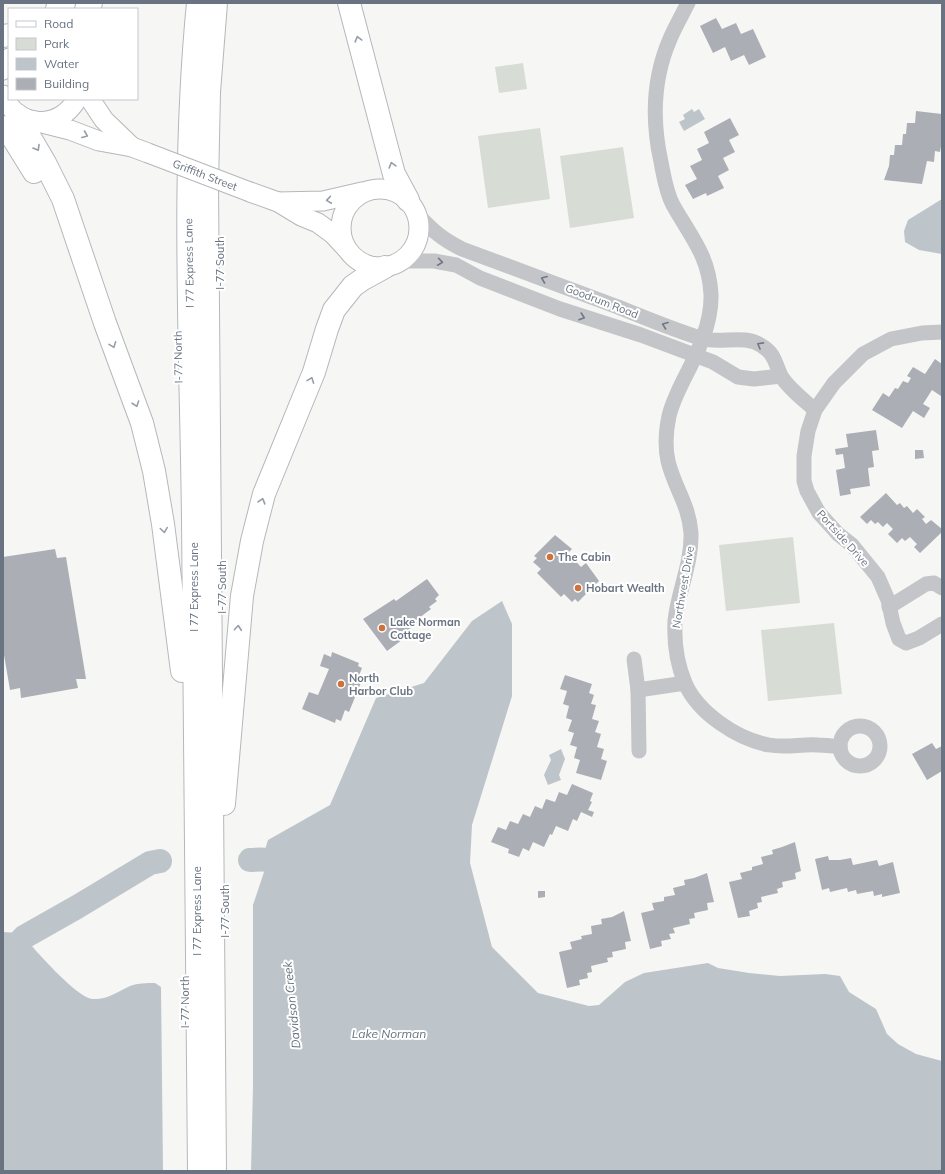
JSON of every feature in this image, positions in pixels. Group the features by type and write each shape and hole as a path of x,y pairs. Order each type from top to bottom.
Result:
{"highway":[{"name":"I-77 North","path":"185,3 178,91 176,235 182,662 186,1171"},
{"name":"I 77 Express Lane","path":"198,3 191,91 188,235 194,521 199,1171"},
{"name":"I 77 Express Lane","path":"214,1171 207,186 209,92 216,3"},
{"name":"I-77 South","path":"227,1171 219,186 222,93 228,3"},
{"path":"349,3 391,163 397,179 413,207"},
{"path":"11,110 11,135 42,187 105,323 134,400 150,453 164,524 182,662"},
{"path":"224,807 242,596 252,541 264,494 314,372 334,310 352,286 363,278 393,264"}],"main road":[{"path":"3,70 8,60"},
{"path":"11,110 52,120 67,112 76,100"},
{"name":"Griffith Street","path":"91,100 104,120 140,150"},
{"name":"Griffith Street","path":"11,110 99,141 140,150 278,202 301,216 326,228 347,249"},
{"path":"385,189 401,195 413,207 420,223 418,241 411,252 393,264 376,267 360,261 347,249 341,232 341,224 343,215 352,200 367,191 385,189"},
{"name":"Griffith Street","path":"278,202 323,201 367,191"}],"street":[{"name":"Northwest Drive","path":"688,3 669,40 661,63 655,106 656,131 666,187 672,204 700,249 707,267 711,300 708,319 702,339 672,405 666,440 669,463 685,504 691,533 689,559 678,602 675,622 676,651 685,683 697,701 714,718 731,731 751,740 780,747 817,744 840,747"},
{"name":"Goodrum Road","path":"413,207 435,233 462,249 702,339 719,341 741,340 757,343 769,351 774,357 782,376 796,393 815,410"},
{"name":"Goodrum Road","path":"393,264 434,261 456,265 480,278 560,309 641,335 696,355 713,362 738,377 754,379 782,376"},
{"name":"Portside Drive","path":"942,332 922,333 891,339 862,354 834,384 815,410 808,431 804,456 804,481 807,491 819,513 838,534 852,546 878,577 899,639 906,643 919,638 942,624"},
{"path":"889,607 926,584 934,583 942,588"},
{"path":"634,659 638,690 638,751"},
{"path":"638,690 685,683"}],"green space":[{"path":"523,63 527,89 499,93 495,67"},
{"path":"540,128 550,199 488,208 478,136"},
{"path":"623,147 634,218 570,228 560,156"},
{"path":"793,537 800,603 726,611 719,545"},
{"path":"834,623 842,694 768,701 761,630"}],"water":[{"path":"692,109 694,112 699,109 705,119 684,131 679,122 685,119 683,115"},
{"path":"942,199 942,254 919,250 905,242 904,231 908,220"},
{"name":"Lake Norman","path":"502,601 512,624 512,696 472,825 470,863 492,947 538,993 589,1006 599,1005 625,982 644,973 708,963 718,968 749,973 780,976 825,974 840,976 849,992 876,1009 887,1034 898,1044 916,1054 942,1061 942,1171 251,1171 253,1086 253,905 264,872 262,859 268,840 330,805 376,698 424,683 472,621"},
{"path":"561,749 565,759 559,775 561,780 548,785 544,775 551,760 549,755"},
{"path":"3,932 20,933 44,960 66,981 76,990 93,999 113,995 130,986 139,984 155,983 161,987 163,1171 3,1171"}],"building":[{"path":"716,18 722,29 736,23 741,34 753,29 766,57 749,65 744,55 731,61 725,47 713,53 700,26"},
{"path":"916,111 942,114 942,140 940,152 935,151 934,162 927,161 922,184 884,180 889,166 890,155 894,155 895,145 902,145 903,134 906,134 907,123 915,123"},
{"path":"730,118 739,135 729,140 735,152 723,158 729,170 718,176 724,188 707,196 706,193 693,199 685,185 697,179 690,166 702,160 697,149 709,143 704,132"},
{"path":"935,359 942,364 942,395 941,396 932,390 923,404 930,408 924,418 913,411 902,428 872,410 883,393 889,397 895,388 898,389 903,381 908,383 911,378 907,376 913,367 925,374"},
{"path":"876,430 879,450 872,451 874,467 868,468 870,486 850,489 851,494 840,496 836,470 845,468 843,454 836,455 835,449 848,447 846,434"},
{"path":"915,450 923,450 924,458 915,459"},
{"path":"886,493 897,505 900,503 904,508 907,506 913,513 917,509 925,517 922,519 926,524 931,520 942,529 942,532 920,553 914,547 917,544 910,537 905,541 902,538 897,543 888,534 893,529 887,523 883,527 878,522 875,524 871,520 867,524 860,517"},
{"path":"555,535 572,549 568,553 581,567 586,563 599,581 578,602 575,599 572,602 564,594 561,597 537,573 541,569 533,562 537,558 534,556"},
{"path":"55,549 57,558 66,557 86,679 76,679 78,688 21,698 20,688 10,690 3,649 3,557"},
{"path":"427,579 439,595 435,599 437,601 429,607 431,609 415,621 417,623 404,633 406,637 387,651 363,619 394,599 396,601"},
{"name":"North Harbor Club","path":"332,652 359,663 358,666 362,668 358,678 362,680 349,712 345,710 341,721 336,719 335,723 302,709 309,692 318,695 329,669 320,666 324,654 331,657"},
{"path":"565,675 592,684 589,693 594,695 591,704 596,705 592,719 599,721 595,732 601,734 597,747 604,749 601,759 607,761 601,780 576,773 580,760 574,758 577,747 570,745 574,733 568,731 572,720 566,718 569,706 563,704 567,691 560,689"},
{"path":"932,743 936,749 942,746 942,771 927,780 912,754"},
{"path":"572,784 593,793 590,801 592,802 588,810 594,812 592,817 581,812 577,821 573,819 568,831 556,826 552,835 550,834 544,847 533,842 529,851 523,848 519,857 508,853 509,849 491,842 498,827 506,830 510,821 518,824 523,814 530,817 535,806 542,809 546,799 555,802 559,792 567,795"},
{"path":"795,842 801,871 795,873 796,879 782,882 783,887 777,889 778,893 761,897 762,902 757,903 758,908 749,911 750,916 738,918 729,882 742,879 740,873 752,870 752,867 763,864 761,857 773,854 772,850"},
{"path":"828,856 829,860 851,858 853,865 877,860 879,866 893,862 900,893 882,897 882,894 874,896 873,891 857,894 856,890 848,892 847,888 830,892 829,888 822,890 815,859"},
{"path":"707,873 714,902 707,903 708,910 694,913 695,918 689,919 690,924 673,928 675,933 669,934 671,939 661,941 662,946 650,949 641,913 654,910 652,903 664,901 664,897 675,895 673,888 685,885 684,880"},
{"path":"538,891 545,891 545,897 538,898"},
{"path":"624,911 631,941 625,942 626,949 612,952 613,957 607,958 608,962 591,966 592,972 587,973 588,978 579,980 580,985 567,988 559,952 572,949 570,942 582,939 581,936 592,934 591,926 602,924 601,919 612,917"}],"waterway":[{"name":"Davidson Creek","path":"250,860 268,860 272,862 277,868 279,881"},
{"name":"Davidson Creek","path":"3,967 5,958 24,937 150,863 160,861"}],"place":[{"name":"The Cabin","path":"550,557"},
{"name":"Hobart Wealth","path":"578,588"},
{"name":"Lake Norman Cottage","path":"382,628"},
{"name":"North Harbor Club","path":"341,684"}]}
